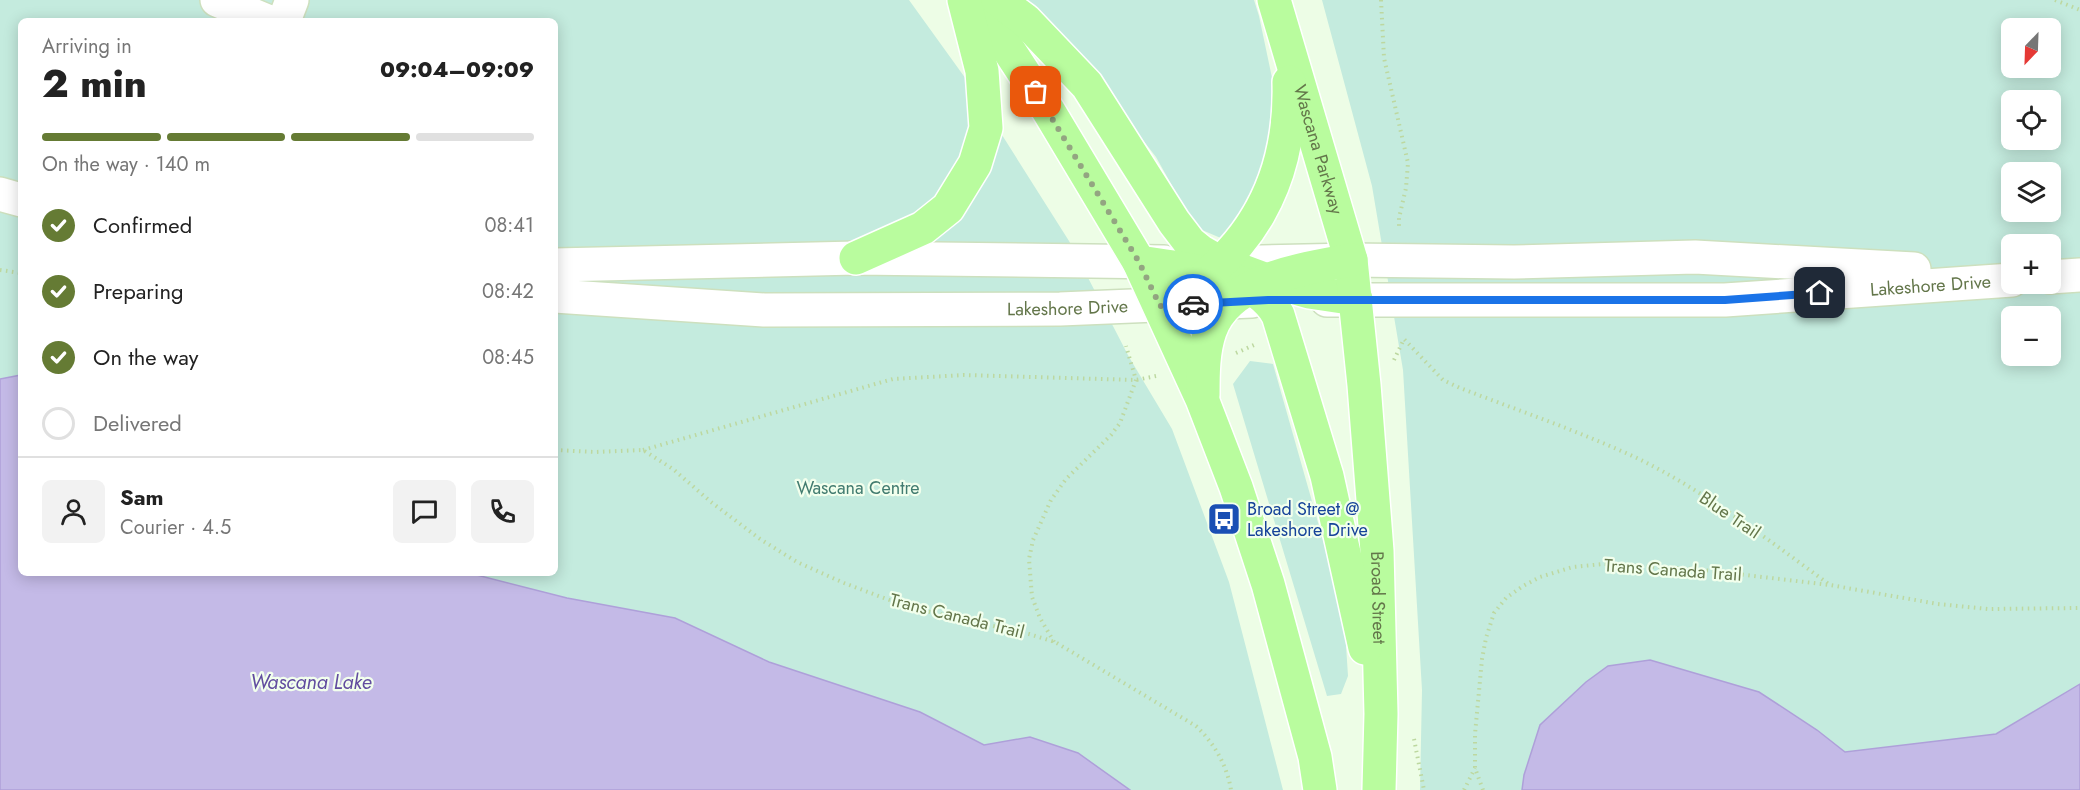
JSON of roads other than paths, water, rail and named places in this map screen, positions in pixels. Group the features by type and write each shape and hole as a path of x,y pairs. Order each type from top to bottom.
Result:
{"main road":[{"path":"856,258 923,228 948,208 975,164 986,128 982,71 964,0"},
{"path":"976,0 1048,110 1139,262 1202,399 1236,487 1268,584 1315,757 1320,790"},
{"path":"998,0 1025,20 1087,86 1174,222 1191,243 1215,268 1254,292 1278,315 1327,476 1381,714"},
{"name":"Wascana Parkway","path":"1274,0 1352,260 1356,299"},
{"path":"1160,306 1186,291 1215,268 1242,240 1261,213 1276,180 1286,144 1290,113 1288,47"},
{"path":"1202,399 1203,363 1210,330 1220,312 1294,271 1352,260"},
{"path":"1139,262 1215,268"},
{"path":"1254,292 1309,292 1356,299"},
{"name":"Broad Street","path":"1356,299 1377,551 1381,714 1379,790"}],"street":[{"path":"218,0 260,18"},
{"path":"285,18 292,0"},
{"path":"0,194 18,199"},
{"name":"Lakeshore Drive","path":"1215,268 1352,260 1514,262 1703,257 2001,273"},
{"path":"558,265 856,258 1139,262"},
{"name":"Lakeshore Drive","path":"1356,299 1725,300 2001,281"},
{"name":"Lakeshore Drive","path":"558,296 764,310 1060,309 1160,306 1254,292"}],"water":[{"name":"Wascana Lake","path":"18,376 18,576 481,576 567,598 675,618 769,662 920,712 984,745 1030,737 1078,753 1130,790 0,790 0,379"},
{"path":"1650,660 1759,692 1817,730 1845,752 1996,734 2080,684 2080,790 1522,790 1524,775 1540,725 1586,682 1608,666"}],"place":[{"name":"Broad Street @ Lakeshore Drive","path":"1224,519"}],"park label":[{"name":"Wascana Centre","path":"858,488"}]}
